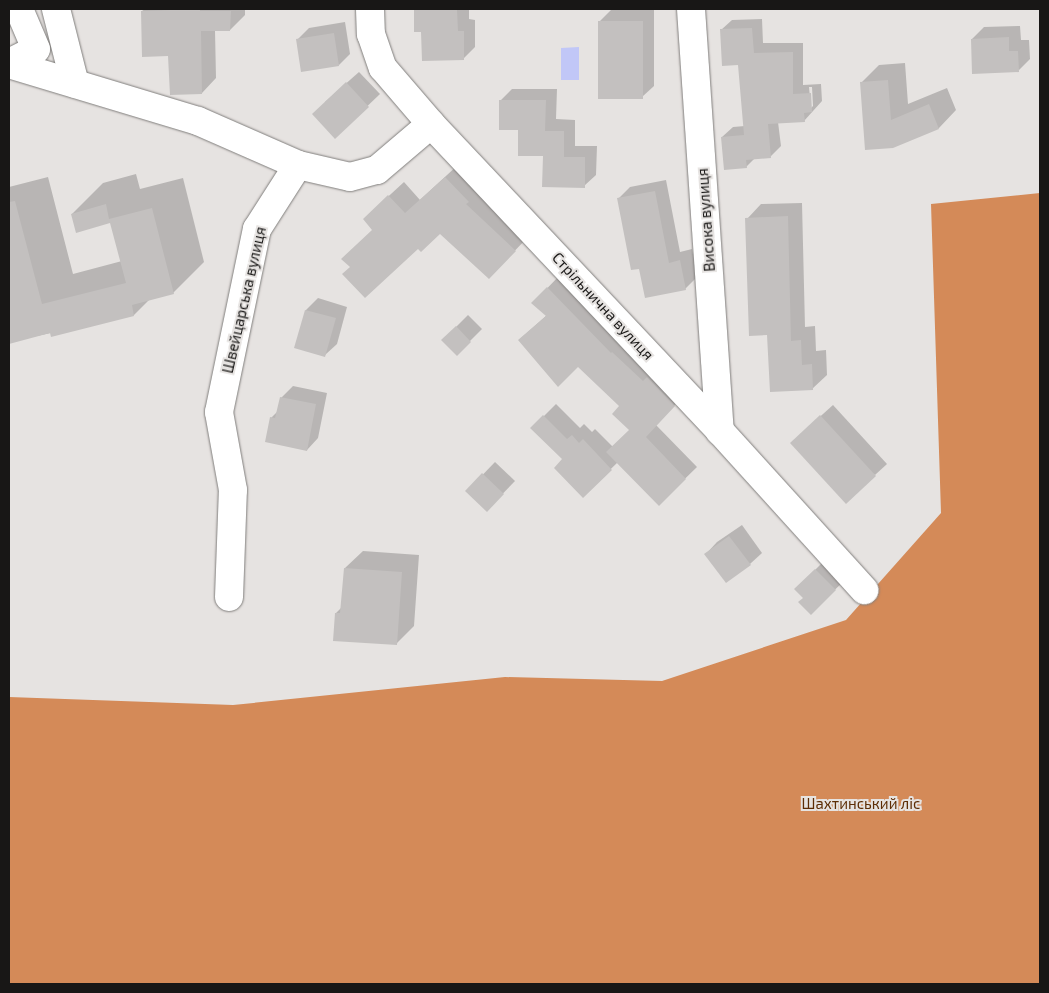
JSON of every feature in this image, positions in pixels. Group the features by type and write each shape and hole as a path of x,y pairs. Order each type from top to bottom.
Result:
{"street":[{"path":"9,63 36,49 19,9"},
{"path":"56,9 75,84"},
{"name":"Стрільнична вулиця","path":"370,9 371,34 383,68 431,124 720,430 864,590"},
{"name":"Висока вулиця","path":"691,9 720,430"},
{"path":"9,63 198,121 298,165 350,178 377,170 431,124"},
{"name":"Швейцарська вулиця","path":"229,597 233,490 219,412 257,229 298,165"}],"green space":[{"name":"Шахтинський ліс","path":"1040,193 1040,984 9,984 9,697 233,705 505,677 662,681 846,620 941,513 931,204"}],"water":[{"path":"579,47 579,80 561,80 561,48"}],"building":[{"path":"200,9 200,11 231,11 230,31 201,31 202,94 170,95 168,56 142,57 141,11"},
{"path":"414,9 457,9 458,31 464,31 464,60 422,61 421,32 414,32"},
{"path":"598,21 643,21 643,99 598,99"},
{"path":"752,28 754,53 793,52 793,94 811,93 812,112 804,113 805,122 768,124 771,158 746,160 747,168 724,170 721,137 744,135 738,65 722,66 720,29"},
{"path":"334,33 339,66 301,72 296,39"},
{"path":"1009,37 1009,51 1018,51 1019,72 972,74 971,39"},
{"path":"888,80 891,120 929,104 939,129 893,148 865,150 860,82"},
{"path":"346,82 369,107 335,139 312,114"},
{"path":"499,100 546,100 545,131 564,131 564,157 585,157 585,188 542,187 543,156 518,156 518,130 499,130"},
{"path":"445,177 469,202 466,204 516,251 489,279 440,234 421,252 418,249 365,298 342,274 350,267 341,259 372,230 363,219 388,195 405,213"},
{"path":"655,191 669,263 680,260 686,290 645,298 639,269 631,270 617,198"},
{"path":"15,201 42,304 126,283 110,223 76,233 71,214 106,204 109,219 152,208 174,294 132,305 134,316 51,337 50,333 9,344 9,202"},
{"path":"788,216 791,341 801,340 802,365 812,364 813,390 770,392 767,335 749,336 745,218"},
{"path":"547,287 611,353 643,381 647,377 675,406 646,437 686,479 659,506 606,452 629,430 612,414 619,406 578,367 558,387 518,340 546,316 531,303"},
{"path":"305,310 336,318 325,357 294,348"},
{"path":"456,326 471,342 457,356 441,340"},
{"path":"280,397 316,404 307,451 265,442 270,417 275,418"},
{"path":"543,415 567,439 572,435 579,443 583,439 612,470 583,498 554,468 562,459 530,428"},
{"path":"820,415 876,476 846,504 790,443"},
{"path":"482,473 504,494 487,512 465,491"},
{"path":"729,536 751,565 726,583 704,554"},
{"path":"344,568 402,572 397,645 333,641 335,613 340,613"},
{"path":"815,569 836,590 811,615 798,602 803,598 794,589"}]}
